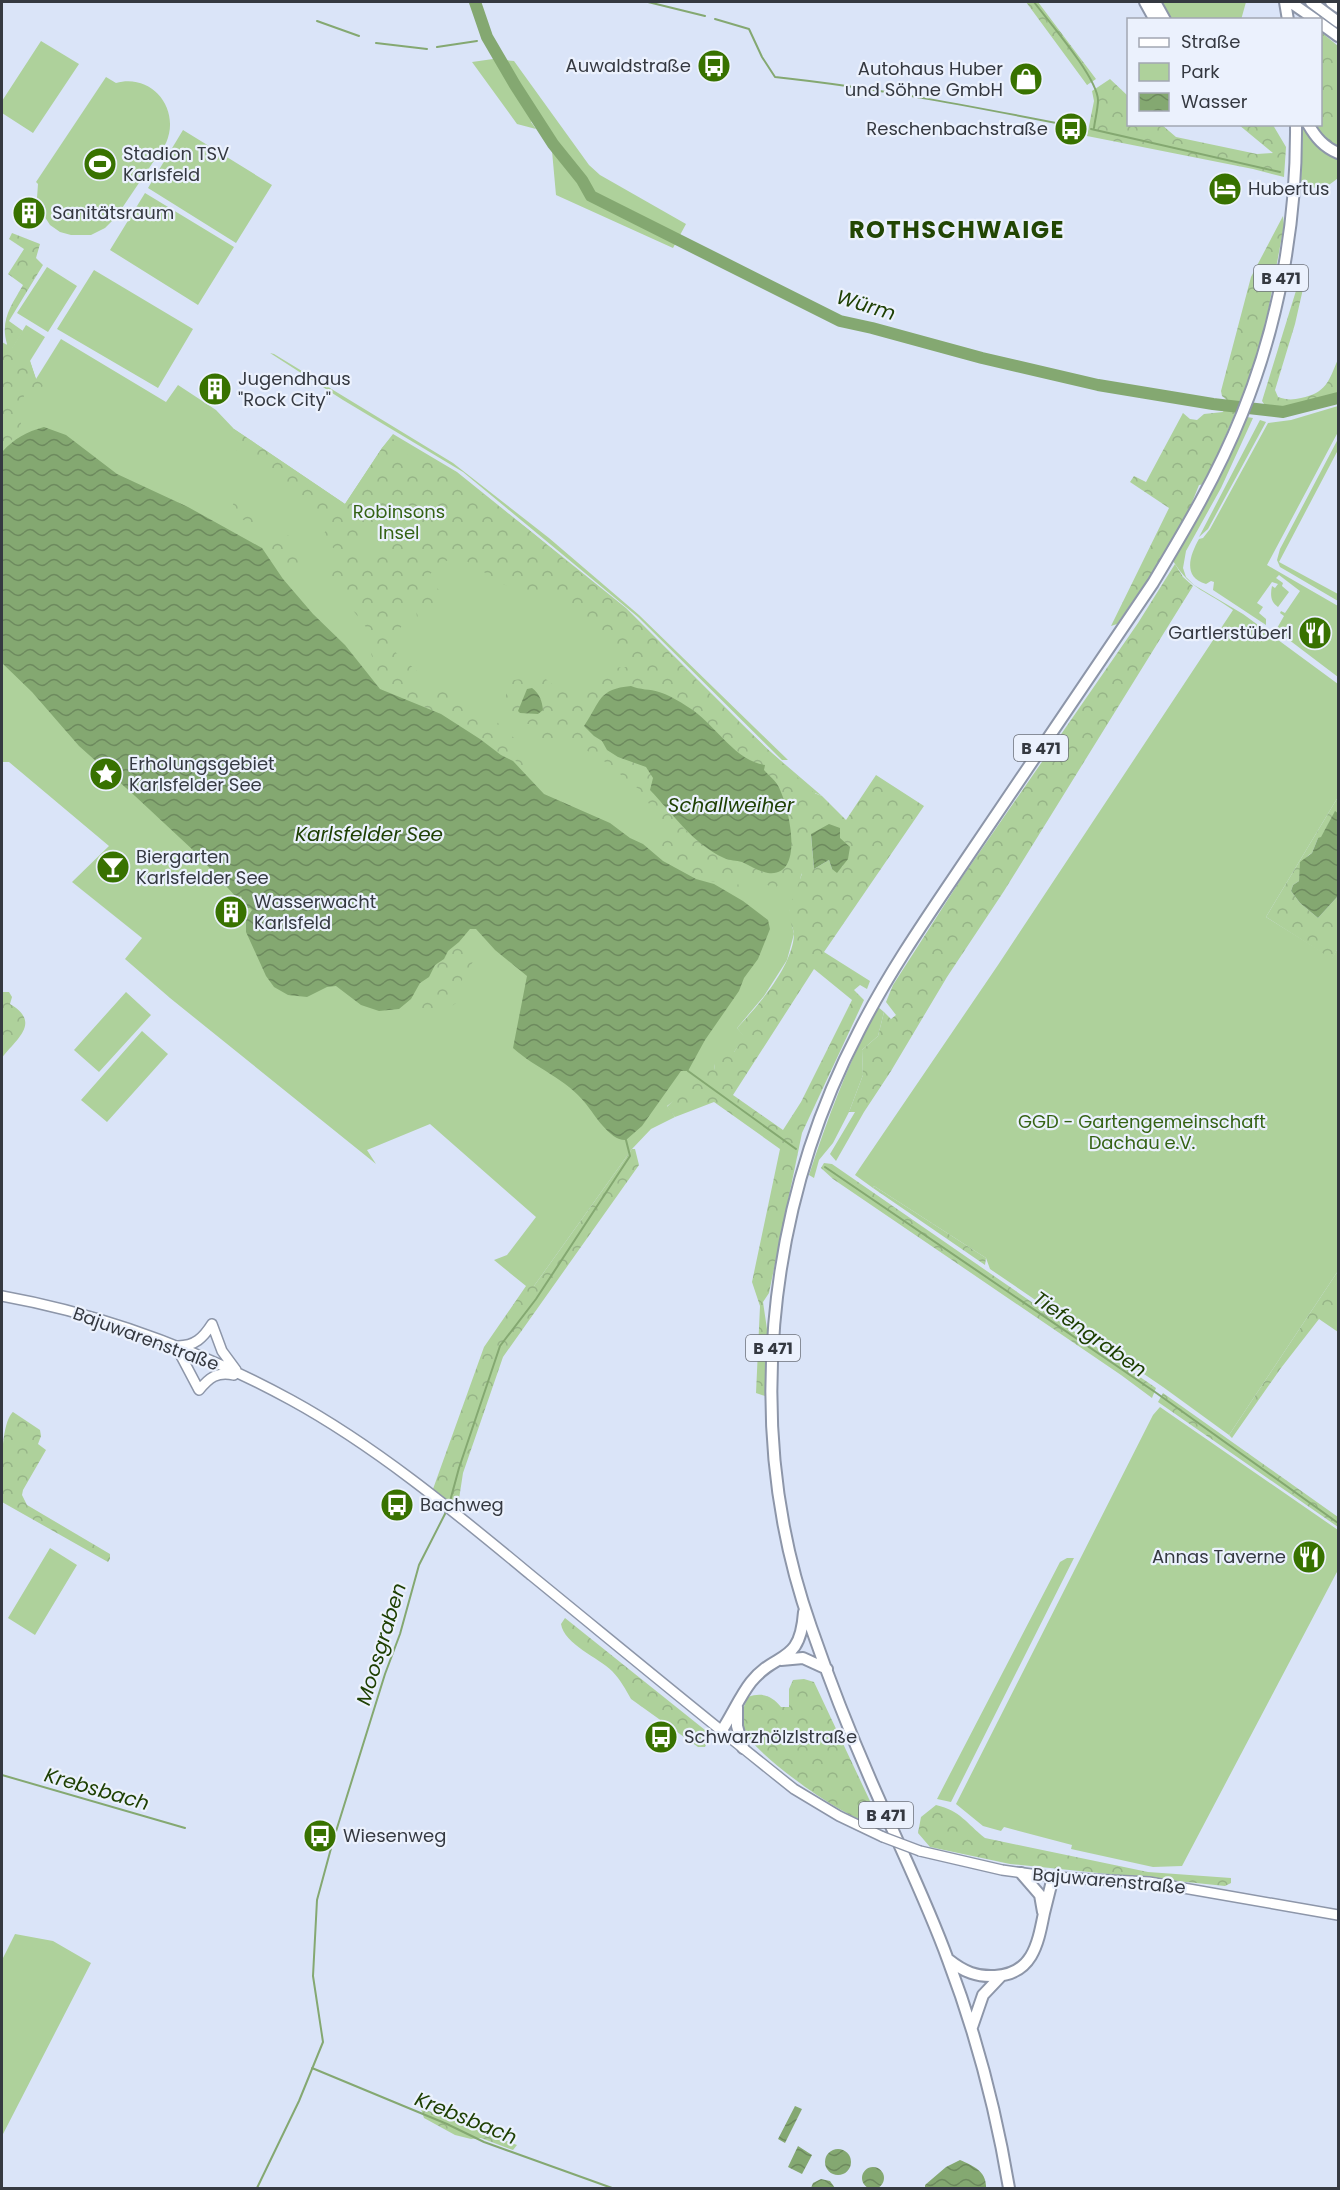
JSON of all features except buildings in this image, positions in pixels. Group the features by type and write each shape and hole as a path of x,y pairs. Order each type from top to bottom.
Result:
{"highway":[{"path":"1145,2 1154,18"},
{"path":"1155,2 1164,18"},
{"path":"1285,2 1287,17"},
{"path":"1290,2 1313,18"},
{"path":"1311,2 1338,22"},
{"path":"1331,2 1338,7"},
{"path":"1322,24 1338,36"},
{"name":"B 471","path":"1009,2188 993,2103 972,2028 949,1960 876,1794 804,1606 792,1562 777,1481 772,1420 772,1354 779,1278 808,1153 858,1032 901,958 1153,583 1205,494 1243,411 1256,376 1274,312 1292,207 1295,164 1294,126"},
{"path":"1309,126 1317,139 1338,153"},
{"path":"722,1730 751,1683 764,1670 781,1660 799,1641 804,1606"},
{"path":"781,1660 803,1658 827,1669"},
{"path":"737,1706 737,1726 743,1748"},
{"path":"1021,1873 1040,1895 1044,1915"},
{"path":"949,1960 968,1973 1001,1976 1013,1972 1030,1959 1040,1940 1053,1877"},
{"path":"972,2028 983,1995 1001,1976"}],"main road":[{"name":"Bajuwarenstraße","path":"2,1296 50,1305 139,1332 204,1357 292,1400 365,1446 434,1498 794,1789 839,1816 883,1837 920,1851 1021,1873 1149,1882 1338,1915"},
{"path":"173,1346 189,1346 199,1340 212,1324 222,1351 237,1371 245,1377"},
{"path":"173,1346 180,1354 199,1390 207,1380 218,1373 245,1377"}],"green space":[{"path":"1026,2 1038,2 1096,79 1087,85"},
{"path":"1158,2 1246,2 1242,18 1168,18"},
{"path":"1322,33 1338,46 1338,149 1331,146 1314,126 1322,126"},
{"path":"41,41 79,64 33,133 2,113 2,101"},
{"path":"493,59 514,61 589,165 600,175 686,224 673,248 556,195 552,151 549,143 533,120 531,122 536,129 517,124 472,62"},
{"name":"Stadion TSV Karlsfeld","path":"106,77 116,83 129,81 141,83 152,89 166,106 170,118 170,130 166,143 116,217 105,228 91,235 71,235 60,232 50,225 39,208 36,182"},
{"path":"1110,79 1127,95 1127,126 1163,126 1176,137 1257,154 1273,153 1240,126 1274,126 1286,147 1284,177 1087,136 1094,101 1092,91"},
{"path":"1303,126 1305,126 1314,142 1338,157 1338,178 1321,188 1301,182"},
{"path":"183,130 272,185 236,243 148,188"},
{"path":"145,193 234,247 198,305 110,250"},
{"path":"1283,216 1284,225 1263,339 1246,388 1205,484 1199,485 1191,505 1160,562 1117,624 1111,626 1169,508 1130,482 1134,476 1146,482 1183,413 1190,419 1197,420 1204,414 1223,412 1228,401 1222,396 1221,391 1251,277"},
{"path":"12,233 40,244 36,258 43,265 9,321 23,331 12,349 30,361 36,379 44,384 37,395 13,385 11,390 24,395 20,432 2,449 2,351 7,344 5,328 8,313 23,285 8,274 24,249 9,239"},
{"path":"47,267 77,286 48,332 17,313"},
{"path":"94,270 193,329 158,388 57,329"},
{"path":"1305,280 1295,324 1275,390 1278,397 1284,399 1301,398 1316,393 1326,385 1338,359 1338,398 1283,412 1269,411 1262,401 1299,281"},
{"name":"Robinsons Insel","path":"26,325 45,337 30,361 36,379 61,339 166,402 178,385 216,410 234,429 345,504 393,434 457,472 626,608 766,748 822,796 815,793 799,887 789,912 794,934 787,960 764,996 737,1028 745,1037 734,1052 725,1052 715,1064 714,1070 667,1106 675,1117 651,1129 632,1149 534,1286 526,1286 494,1260 507,1255 536,1217 430,1124 367,1150 376,1164 125,959 142,938 72,882 109,846 9,762 2,762 2,342 12,348"},
{"path":"270,353 453,463 549,538 639,615 788,760 782,760 638,617 463,472"},
{"path":"1338,406 1338,432 1267,565 1338,606 1338,677 1276,630 1284,616 1280,613 1281,611 1285,613 1300,591 1279,575 1276,578 1289,592 1278,607 1272,601 1271,593 1272,586 1275,588 1278,584 1272,582 1257,603 1263,607 1259,613 1266,619 1266,625 1213,590 1214,582 1206,584 1198,581 1190,565 1199,539 1203,538 1210,529 1268,423 1291,420"},
{"name":"GGD - Gartengemeinschaft Dachau e.V.","path":"1247,417 1253,418 1221,488 1186,551 1183,568 1186,577 1194,585 1243,614 1338,684 1338,797 1266,917 1332,958 1338,948 1338,1271 1229,1435 990,1269 986,1258 855,1175 998,965 1233,610 1193,585 1180,571 1173,561 1204,508"},
{"path":"1260,420 1266,422 1208,529 1199,537"},
{"path":"234,429 345,504 391,438 398,442 408,456 420,459 429,457 449,468 529,530 637,620 718,702 814,793 822,796 846,820 876,775 924,806 824,952 870,981 867,989 860,985 854,990 864,1000 802,1133 769,1293 763,1302 768,1336 765,1396 756,1393 760,1306 752,1282 780,1149 714,1102 675,1117 667,1107 702,1070 714,1070 715,1064 708,1058 716,1049 734,1052 744,1037 737,1028 781,973 792,947 794,935 789,912 802,873 791,893 786,892 781,881 776,888 735,874 740,890 726,890 716,882 696,879 686,871 663,861 649,844 664,828 641,791 604,761 574,743 561,742 548,746 533,743 533,724 516,722 492,706 506,703 506,681 522,679 533,672 558,689 574,694 590,679 611,669 628,667 639,669 613,651 596,631 548,592 537,592 530,595 503,584 463,559 448,560 438,566 427,578 442,593 436,610 424,622 417,617 419,599 412,597 405,607 404,619 393,650 418,672 422,679 412,686 458,693 503,727 517,741 526,755 527,767 501,754 441,714 380,689 358,661 374,663 365,633 369,631 335,587 325,584 315,574 319,568 345,566 344,555 326,543 324,533 332,524 328,511 312,513 301,510 299,494 238,452 231,444","holes":["400,500 417,511 419,532 391,545 377,549 361,549 359,531 376,526 383,510","631,686 638,690 656,691 720,735 752,763 765,765 764,770 777,784 785,805 753,868 741,862 725,859 684,829 651,790 654,778 646,767 607,750 602,741 596,708 603,694","538,693 543,703 543,710 525,714","811,835 843,866 832,869 829,860 814,869","814,969 852,1000 801,1102 783,1130 733,1095"]},
{"path":"1338,439 1338,450 1279,562 1338,594 1338,601 1280,567 1277,560 1280,549"},
{"path":"241,497 250,501 257,514 268,519 271,526 266,530 259,530 256,524 236,515 231,509 235,500"},
{"path":"284,535 291,536 305,553 294,570 269,551 267,544 274,540 280,541"},
{"path":"1175,564 1183,577 1193,586 1004,891 947,977 891,1071 864,1112 849,1112 863,1075 862,1050 878,1036 884,1012 891,1019 896,1015 886,1002 893,985 961,879 1138,623"},
{"path":"1338,797 1338,813 1335,812 1321,838 1318,838 1312,853 1303,862 1299,881 1293,885 1291,891 1300,903 1318,918 1338,896 1338,948 1332,959 1266,917"},
{"path":"470,942 476,945 478,953 456,990 457,1002 436,1019 413,1014 429,996 435,965 444,959 453,947"},
{"path":"3,992 9,992 12,997 10,1004 19,1011 25,1024 19,1038 2,1058"},
{"path":"126,992 151,1015 99,1072 74,1050"},
{"path":"878,1007 884,1012 878,1036 862,1050 863,1075 849,1112 833,1143 819,1160 814,1178 809,1175 832,1111 848,1069"},
{"path":"142,1031 168,1054 107,1122 81,1100"},
{"path":"855,1112 864,1112 836,1161 830,1154"},
{"path":"632,1149 635,1149 639,1165 503,1357 463,1473 459,1499 455,1507 433,1489 484,1347 526,1286 534,1286"},
{"path":"824,1163 832,1164 1156,1388 1152,1398 833,1179 821,1168"},
{"path":"874,1186 986,1258 985,1265 873,1188"},
{"path":"1338,1271 1338,1332 1319,1319 1232,1438 1229,1435"},
{"path":"1163,1393 1338,1517 1338,1527 1158,1402"},
{"path":"1160,1407 1338,1530 1338,1570 1182,1866 1153,1867 1071,1849 1072,1845 1004,1827 1001,1831 983,1826 956,1804 1153,1415"},
{"path":"13,1412 40,1430 41,1436 38,1444 46,1450 23,1490 22,1495 27,1505 110,1554 108,1562 2,1502 4,1440 9,1418"},
{"path":"50,1548 77,1565 35,1635 8,1618"},
{"path":"1067,1558 1074,1558 951,1802 937,1799 1060,1562"},
{"path":"565,1618 705,1730 710,1736 705,1747 698,1747 631,1699 612,1671 568,1638 561,1624"},
{"path":"804,1679 814,1682 878,1818 876,1823 864,1821 846,1813 803,1786 763,1753 742,1728 741,1716 748,1697 766,1696 781,1707 789,1707 789,1689 793,1680"},
{"path":"936,1805 957,1814 985,1838 1148,1872 1231,1878 1231,1883 1225,1886 1010,1864 930,1847 918,1833 921,1817"},
{"path":"15,1934 53,1941 91,1963 2,2136 2,1960"},
{"path":"421,2109 517,2145 513,2150 481,2138 471,2139 455,2135 424,2118"}],"water":[{"name":"Karlsfelder See","path":"44,427 66,435 117,474 188,507 262,548 283,579 313,614 345,645 380,689 441,714 513,761 544,794 610,823 630,838 643,844 663,861 696,879 714,884 743,901 768,920 770,929 758,959 705,1040 688,1071 681,1071 642,1126 626,1140 609,1132 569,1087 513,1048 527,976 495,950 476,929 470,929 448,951 444,959 435,965 429,977 420,983 411,999 399,1009 379,1011 361,1005 336,986 327,987 307,997 288,995 274,987 266,976 246,932 246,919 252,910 240,908 238,901 242,898 241,896 237,898 194,851 79,746 32,692 2,663 2,452 21,436"},
{"name":"Schallweiher","path":"631,686 659,692 678,700 698,714 743,756 765,765 764,770 776,782 781,793 789,821 791,852 787,864 780,871 768,873 742,862 728,860 703,845 684,828 650,790 653,778 646,767 618,757 607,750 602,741 584,726 606,693"},
{"path":"532,688 540,698 543,710 538,714 520,713 518,711 527,689"},
{"path":"1335,811 1338,813 1338,896 1318,918 1300,903 1291,891 1293,885 1299,881 1300,862 1312,853 1318,838 1321,837"},
{"path":"829,824 840,828 840,838 850,847 848,859 837,873 832,869 829,860 814,869 811,834"},
{"path":"795,2106 802,2109 785,2143 778,2139"},
{"path":"798,2146 812,2155 802,2174 788,2167"},
{"path":"838,2149 847,2153 851,2162 847,2171 838,2175 829,2171 825,2162 829,2153"},
{"path":"960,2160 975,2167 982,2174 986,2188 925,2188 925,2185 946,2167"},
{"path":"873,2167 881,2170 884,2178 881,2186 873,2189 865,2186 862,2178 865,2170"},
{"path":"821,2179 830,2181 835,2188 811,2188 813,2183"}],"waterway":[{"name":"Würm","path":"475,2 487,37 515,85 553,144 582,180 591,196 840,321 1098,385 1213,404 1283,412 1338,398"},
{"path":"648,2 705,16"},
{"path":"1034,2 1081,64 1096,90 1098,103 1094,128"},
{"path":"715,19 749,29 762,57 775,77 891,93 1082,128"},
{"path":"317,21 359,36"},
{"path":"437,47 477,41"},
{"path":"376,43 427,49"},
{"path":"1091,129 1280,172"},
{"name":"Tiefengraben","path":"688,1071 796,1149"},
{"name":"Moosgraben","path":"449,1505 500,1346 536,1299 630,1156 626,1140"},
{"name":"Tiefengraben","path":"825,1167 1155,1392 1338,1523"},
{"name":"Moosgraben","path":"257,2188 299,2101 323,2042 313,1976 317,1900 385,1674 400,1634 419,1565 447,1510"},
{"name":"Krebsbach","path":"2,1775 185,1828"},
{"name":"Krebsbach","path":"312,2068 447,2124 484,2142 612,2188"}],"place":[{"name":"Auwaldstraße","path":"714,66"},
{"name":"Autohaus Huber und Söhne GmbH","path":"1026,79"},
{"name":"Reschenbachstraße","path":"1071,129"},
{"name":"Stadion TSV Karlsfeld","path":"100,164"},
{"name":"Hubertus","path":"1225,189"},
{"name":"Sanitätsraum","path":"29,213"},
{"name":"Jugendhaus \"Rock City\"","path":"215,389"},
{"name":"Gartlerstüberl","path":"1315,633"},
{"name":"Erholungsgebiet Karlsfelder See","path":"106,774"},
{"name":"Biergarten Karlsfelder See","path":"113,867"},
{"name":"Wasserwacht Karlsfeld","path":"231,912"},
{"name":"Bachweg","path":"397,1505"},
{"name":"Annas Taverne","path":"1309,1557"},
{"name":"Schwarzhölzlstraße","path":"661,1737"},
{"name":"Wiesenweg","path":"320,1836"}],"district":[{"name":"ROTHSCHWAIGE","path":"957,230"}]}
